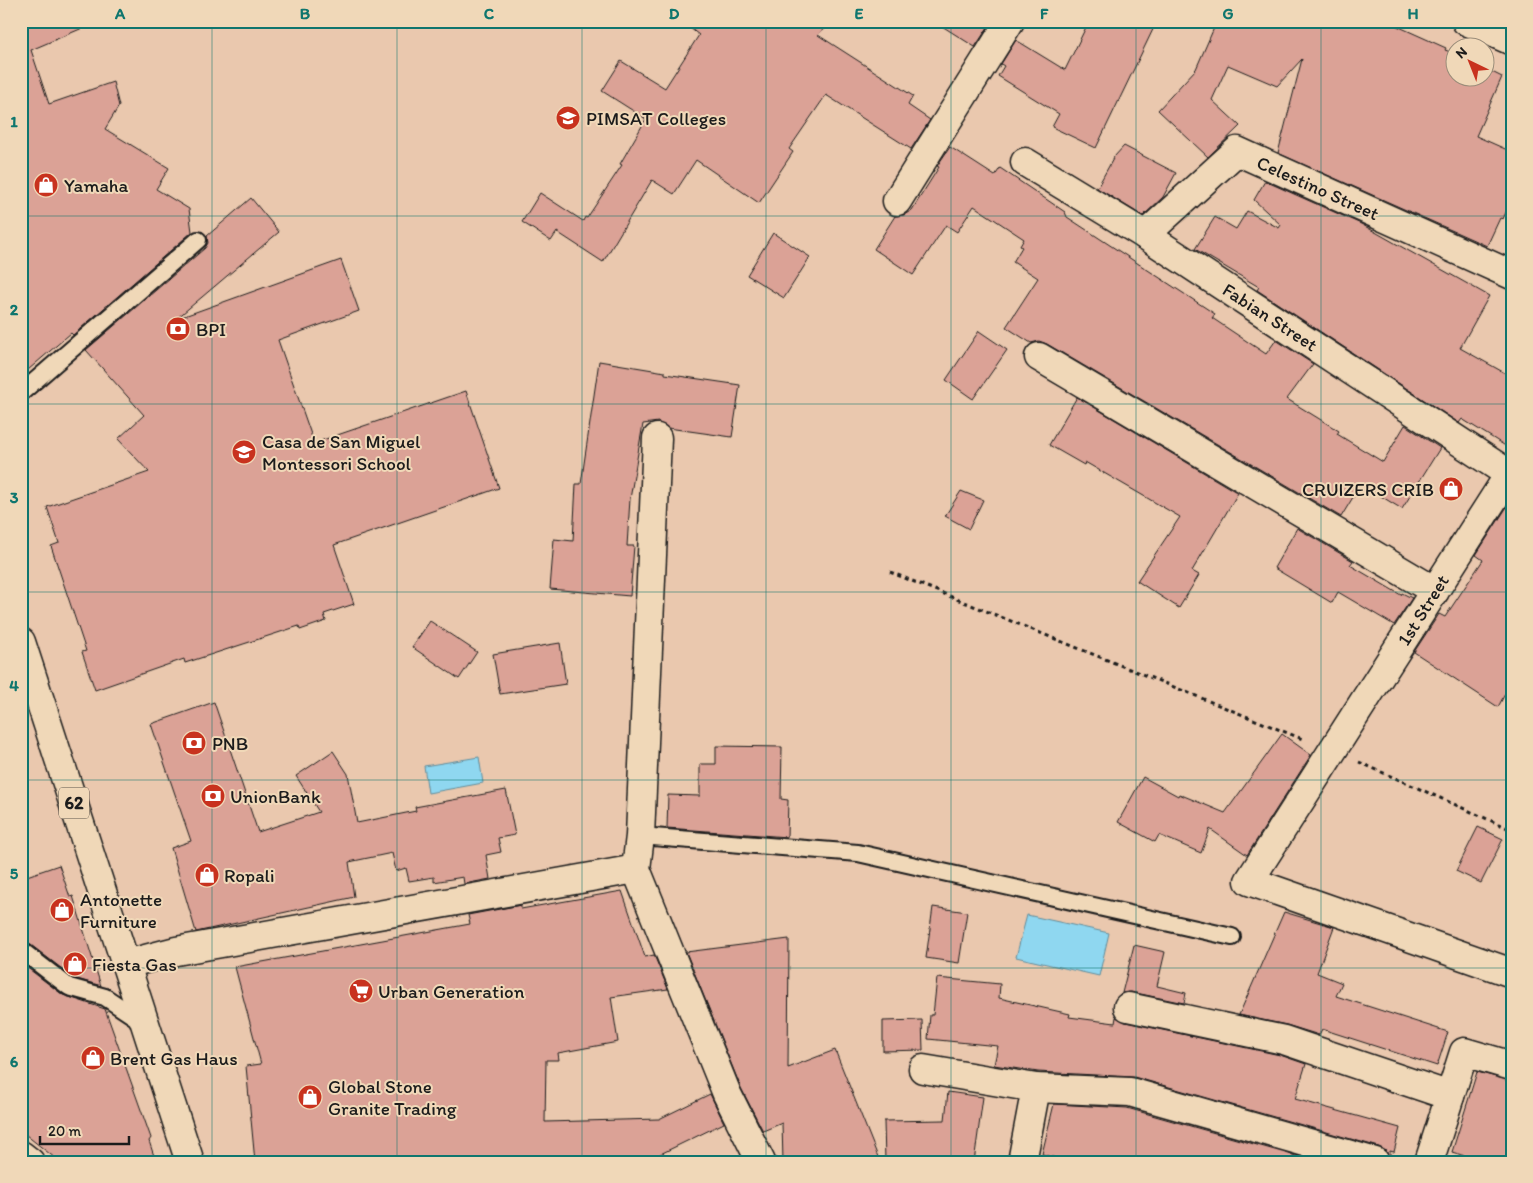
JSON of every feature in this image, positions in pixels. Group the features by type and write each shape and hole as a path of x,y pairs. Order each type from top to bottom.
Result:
{"main road":[{"path":"897,201 1010,21"},
{"path":"1466,21 1512,41"},
{"name":"Celestino Street","path":"1145,235 1236,151 1512,275"},
{"name":"Fabian Street","path":"1025,162 1145,235 1511,473"},
{"path":"1039,357 1435,591"},
{"path":"657,438 640,836 636,869 727,1094 761,1162"},
{"name":"1st Street","path":"1511,473 1249,882 1512,973"},
{"name":"62","path":"21,642 190,1162"},
{"path":"126,964 176,951 636,869"},
{"path":"1128,1007 1284,1040 1450,1096"},
{"path":"1430,1162 1464,1052 1512,1066"},
{"path":"923,1069 1036,1088 1130,1092 1375,1162"},
{"path":"1024,1161 1036,1088"},
{"path":"21,1155 30,1162"}],"lane":[{"path":"21,393 198,240"},
{"path":"640,836 858,853 1232,937"},
{"path":"21,950 70,987 105,997 144,1023"}],"path":[{"path":"890,572 1334,751 1512,830"}],"water":[{"path":"479,757 483,783 428,793 424,766"},
{"path":"1027,915 1109,933 1099,976 1016,957"}],"building":[{"path":"21,21 99,21 31,50 49,104 113,82 119,106 105,129 169,168 156,189 189,209 192,232 73,335 71,333 21,376"},
{"path":"681,21 831,21 818,35 913,96 908,105 930,120 911,149 826,95 789,149 793,152 759,203 696,160 674,194 652,180 603,262 557,232 551,241 522,222 540,193 583,221 585,217 587,218 622,165 620,164 646,119 602,91 621,61 665,88 699,35"},
{"path":"934,21 985,21 990,24 975,47"},
{"path":"1089,21 1157,21 1096,148 1052,127 1059,114 998,76 1004,66 1001,64 1016,40 1065,70"},
{"path":"1217,21 1386,21 1446,48 1446,88 1496,88 1496,74 1502,77 1476,136 1512,152 1512,198 1503,219 1500,218 1487,246 1278,153 1302,59 1277,86 1228,65 1212,100 1240,126 1208,157 1158,110 1196,69"},
{"path":"1124,146 1176,173 1163,197 1143,216 1097,188 1114,157"},
{"path":"950,147 995,176 1000,168 1065,212 1067,217 1215,314 1212,318 1266,354 1276,340 1313,364 1287,399 1339,431 1337,434 1383,462 1405,425 1440,448 1402,509 1361,484 1341,517 1047,344 1039,341 1031,343 1006,327 1038,278 1013,262 1022,247 1020,246 1024,239 974,206 957,232 946,225 913,275 874,249 895,216 904,215 912,210"},
{"path":"1265,181 1361,224 1489,296 1460,348 1512,377 1512,450 1462,419 1459,423 1257,290 1259,287 1195,249 1215,217 1236,229 1247,211 1279,228 1281,225 1254,200"},
{"path":"251,198 279,232 176,319 341,260 359,311 278,340 314,443 466,391 499,488 334,545 354,604 324,614 326,621 300,630 299,626 185,663 184,659 95,690 82,652 86,651 51,546 59,543 47,507 149,472 118,439 144,415 86,350 205,248 208,243 207,236"},
{"path":"773,233 810,257 784,298 747,275"},
{"path":"979,331 1007,350 973,399 946,380"},
{"path":"599,361 665,372 665,374 740,385 732,437 668,428 658,422 643,424 630,499 627,546 634,546 630,596 550,589 554,539 573,541 576,484 581,484"},
{"path":"1077,397 1238,493 1192,571 1199,575 1179,608 1137,581 1180,517 1085,462 1084,465 1049,445"},
{"path":"961,491 983,500 969,529 945,516"},
{"path":"1512,499 1512,681 1498,707 1414,652 1439,614 1445,617 1483,560 1476,555"},
{"path":"1297,528 1353,561 1350,565 1401,595 1402,593 1412,598 1394,625 1338,592 1332,603 1274,568"},
{"path":"430,621 477,652 459,679 412,647"},
{"path":"560,643 566,684 500,694 493,654"},
{"path":"214,702 258,832 319,812 296,776 333,751 348,774 357,823 416,811 415,807 506,790 515,835 498,838 501,852 486,855 490,879 464,884 463,877 434,882 434,877 409,881 406,868 396,871 392,853 349,862 354,897 196,932 171,848 191,841 151,724"},
{"path":"1282,734 1311,755 1247,855 1210,829 1201,853 1159,835 1155,842 1118,822 1143,777 1178,796 1179,794 1225,813"},
{"path":"716,746 782,747 781,799 788,800 787,837 667,828 668,795 700,796 700,764 716,764"},
{"path":"1478,827 1503,839 1481,883 1456,871"},
{"path":"59,865 70,897 73,896 101,986 74,978 27,942 21,940 21,878"},
{"path":"622,891 645,957 654,955 668,989 611,997 618,1042 558,1053 559,1060 546,1060 545,1122 659,1119 710,1094 724,1123 644,1162 255,1162 246,1066 261,1064 235,967 470,924 468,915 521,905 521,909"},
{"path":"933,907 967,912 959,963 926,958"},
{"path":"1284,912 1334,927 1317,973 1342,983 1336,996 1448,1032 1437,1066 1322,1029 1319,1035 1287,1025 1239,1015"},
{"path":"789,939 788,1068 835,1050 880,1162 783,1162 782,1123 763,1131 741,1088 686,952"},
{"path":"1134,945 1165,952 1157,986 1186,993 1184,1003 1131,992 1122,993"},
{"path":"21,963 63,995 105,1009 151,1138 149,1141 156,1162 60,1162 21,1131"},
{"path":"937,978 1000,984 999,998 1070,1014 1069,1017 1115,1023 1116,1017 1125,1022 1280,1055 1306,1064 1295,1099 1400,1128 1394,1152 1390,1151 1390,1157 1386,1151 1379,1147 1134,1077 1038,1072 994,1065 998,1046 928,1039 930,1015 933,1015"},
{"path":"922,1020 923,1050 883,1051 883,1021"},
{"path":"1477,1072 1512,1081 1512,1162 1484,1162 1452,1152"},
{"path":"948,1092 983,1097 974,1162 885,1162 884,1121 945,1120"},
{"path":"1054,1104 1127,1108 1317,1162 1070,1162 1042,1154"}],"place":[{"name":"PIMSAT Colleges","path":"568,118"},
{"name":"Yamaha","path":"46,185"},
{"name":"BPI","path":"178,329"},
{"name":"Casa de San Miguel Montessori School","path":"244,452"},
{"name":"CRUIZERS CRIB","path":"1451,489"},
{"name":"PNB","path":"194,743"},
{"name":"UnionBank","path":"213,796"},
{"name":"Ropali","path":"207,875"},
{"name":"Antonette Furniture","path":"62,910"},
{"name":"Fiesta Gas","path":"75,964"},
{"name":"Urban Generation","path":"361,991"},
{"name":"Brent Gas Haus","path":"93,1058"},
{"name":"Global Stone Granite Trading","path":"310,1097"}]}
